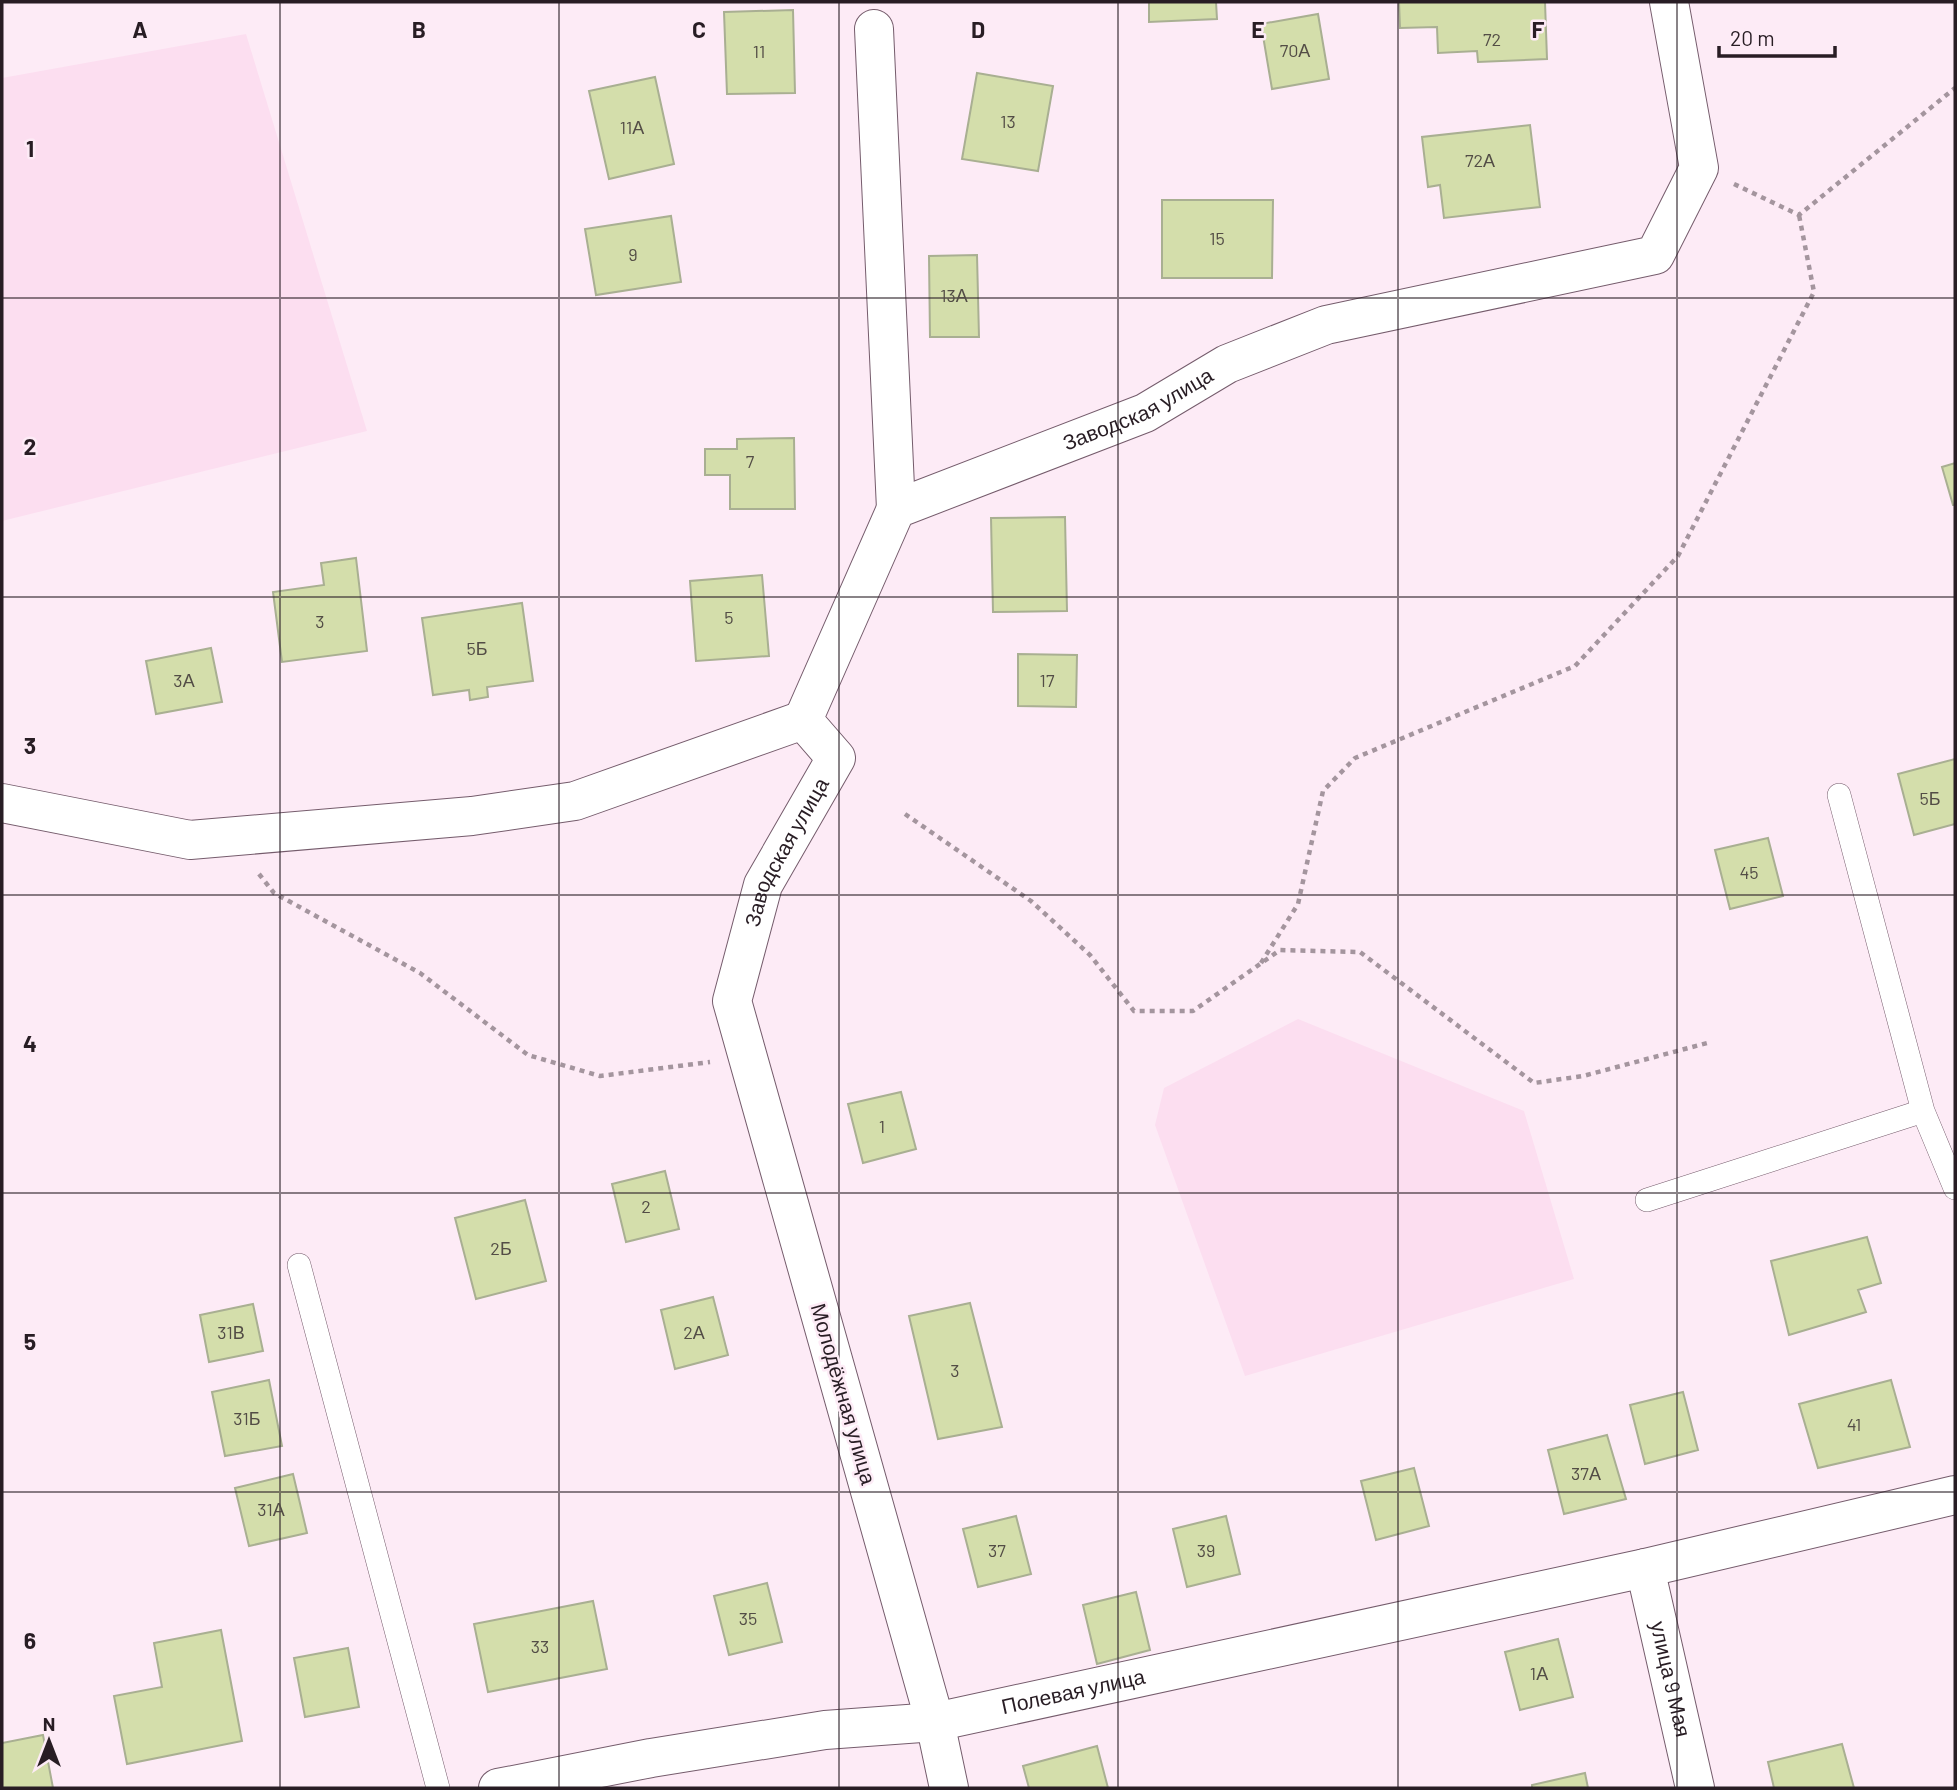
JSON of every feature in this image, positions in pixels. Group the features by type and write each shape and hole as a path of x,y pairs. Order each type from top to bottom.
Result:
{"street":[{"path":"1668,2 1699,167"},
{"path":"2,803 190,840 472,817 575,801 803,720 895,509 874,29"},
{"name":"Заводская улица","path":"895,509 1145,412 1227,364 1326,325 1655,255 1699,167"},
{"name":"Заводская улица","path":"732,1000 763,885 836,758 803,720"},
{"name":"Молодёжная улица","path":"732,1000 935,1722 949,1788"},
{"name":"Полевая улица","path":"498,1788 651,1758 825,1730 935,1722 1646,1568 1955,1495"},
{"name":"улица 9 Мая","path":"1646,1568 1695,1788"}],"lane":[{"path":"1839,795 1923,1111 1955,1188"},
{"path":"1647,1200 1923,1111"},
{"path":"299,1265 438,1788"}],"path":[{"path":"1798,215 1955,88"},
{"path":"1699,167 1798,215"},
{"path":"1261,963 1298,904 1324,792 1355,758 1575,666 1678,555 1814,292 1798,215"},
{"path":"905,814 1031,901 1090,955 1134,1012 1193,1012 1280,950 1360,952 1534,1083 1583,1076 1711,1042"},
{"path":"231,836 274,893 420,973 528,1055 600,1076 749,1058"}],"shaded area":[{"path":"246,34 367,431 2,521 2,78"},
{"path":"1298,1019 1524,1111 1574,1279 1245,1376 1155,1125 1164,1088"}],"building":[{"path":"1149,2 1216,2 1217,19 1149,22"},
{"path":"1399,2 1545,2 1547,59 1478,62 1477,51 1438,53 1437,27 1400,28"},
{"path":"793,10 795,93 727,94 724,12"},
{"path":"1318,14 1329,79 1272,89 1261,24"},
{"path":"977,73 1053,86 1038,171 962,159"},
{"path":"655,77 674,164 609,179 589,91"},
{"path":"1530,125 1540,207 1444,218 1440,185 1428,187 1422,137"},
{"path":"1162,200 1273,200 1272,278 1162,278"},
{"path":"671,216 681,282 596,295 585,229"},
{"path":"977,255 979,337 930,337 929,256"},
{"path":"794,438 795,509 730,509 730,475 705,475 705,449 737,449 737,439"},
{"path":"1955,463 1955,505 1953,505 1942,467"},
{"path":"1065,517 1067,611 993,612 991,518"},
{"path":"356,558 367,651 282,662 273,592 324,585 321,563"},
{"path":"762,575 769,656 696,661 690,581"},
{"path":"522,603 533,681 487,687 488,697 470,700 469,690 433,695 422,618"},
{"path":"211,648 222,702 156,714 146,661"},
{"path":"1018,654 1077,655 1076,707 1018,706"},
{"path":"1955,759 1955,824 1914,835 1898,774"},
{"path":"1768,838 1783,896 1730,909 1715,850"},
{"path":"901,1092 916,1149 863,1163 848,1104"},
{"path":"665,1171 679,1229 626,1242 612,1184"},
{"path":"525,1200 546,1281 476,1299 455,1218"},
{"path":"1867,1237 1881,1283 1858,1290 1866,1312 1789,1335 1771,1261"},
{"path":"713,1297 728,1355 675,1369 661,1310"},
{"path":"970,1303 1002,1427 938,1439 909,1316"},
{"path":"253,1304 263,1351 209,1362 200,1315"},
{"path":"269,1380 282,1446 225,1456 212,1392"},
{"path":"1891,1380 1910,1447 1818,1468 1799,1404"},
{"path":"1683,1392 1698,1450 1645,1464 1630,1405"},
{"path":"1607,1435 1626,1499 1564,1514 1548,1450"},
{"path":"1414,1468 1429,1526 1376,1540 1361,1481"},
{"path":"293,1474 307,1533 249,1546 235,1488"},
{"path":"1016,1516 1031,1574 978,1587 963,1529"},
{"path":"1226,1516 1240,1574 1187,1587 1173,1529"},
{"path":"767,1583 782,1642 729,1655 714,1596"},
{"path":"1136,1592 1150,1650 1097,1664 1083,1605"},
{"path":"593,1601 607,1669 488,1692 474,1624"},
{"path":"221,1630 242,1741 127,1764 114,1696 162,1687 154,1643"},
{"path":"1558,1639 1573,1697 1520,1710 1505,1652"},
{"path":"348,1648 359,1707 305,1717 294,1658"},
{"path":"43,1735 53,1788 2,1788 2,1743"},
{"path":"1842,1744 1854,1788 1774,1788 1768,1762"},
{"path":"1097,1746 1108,1788 1029,1788 1023,1766"},
{"path":"1585,1773 1588,1788 1532,1788 1532,1785"}]}
